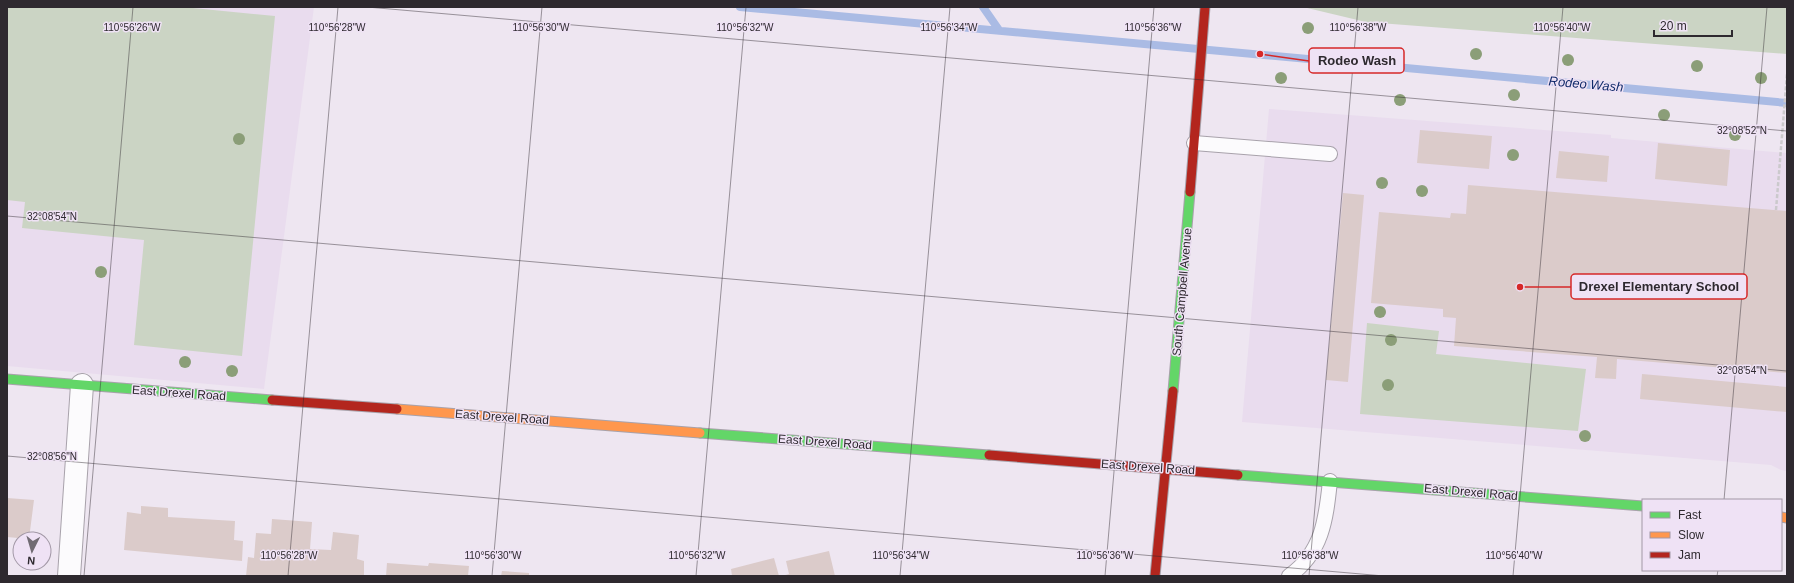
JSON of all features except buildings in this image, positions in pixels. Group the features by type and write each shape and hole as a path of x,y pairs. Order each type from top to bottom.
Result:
{"street":[{"name":"South Campbell Avenue","path":"1155,576 1167,468 1205,7"},
{"name":"East Drexel Road","path":"7,379 1642,506"},
{"path":"69,576 82,385"}],"lane":[{"path":"1194,143 1330,154"},
{"path":"1289,576 1296,571 1312,551 1321,536 1325,523 1330,481"}],"path":[{"path":"1776,210 1787,74"}],"shaded area":[{"path":"7,7 314,7 264,389 7,366"},
{"path":"1269,109 1611,135 1611,138 1787,153 1787,471 1771,465 1242,422"}],"green space":[{"path":"7,7 183,7 275,16 242,356 134,345 144,240 22,228 25,202 7,200"},
{"path":"1303,7 1787,7 1787,54 1366,22"},
{"path":"1367,323 1439,331 1436,354 1586,369 1578,431 1360,414"}],"waterway":[{"name":"Rodeo Wash","path":"740,7 1787,103"},
{"path":"983,7 999,30"}],"traffic: fast":[{"path":"1173,391 1190,192"},
{"path":"7,379 272,400"},
{"path":"700,433 989,455"},
{"path":"1238,475 1642,506"}],"traffic: slow":[{"path":"397,409 700,433"},
{"path":"1782,517 1787,518"}],"traffic: jam":[{"path":"1190,192 1205,7"},
{"path":"1155,576 1173,391"},
{"path":"272,400 397,409"},
{"path":"989,455 1238,475"}],"place":[{"name":"Rodeo Wash","path":"1260,54"},
{"name":"Drexel Elementary School","path":"1520,287"}]}
